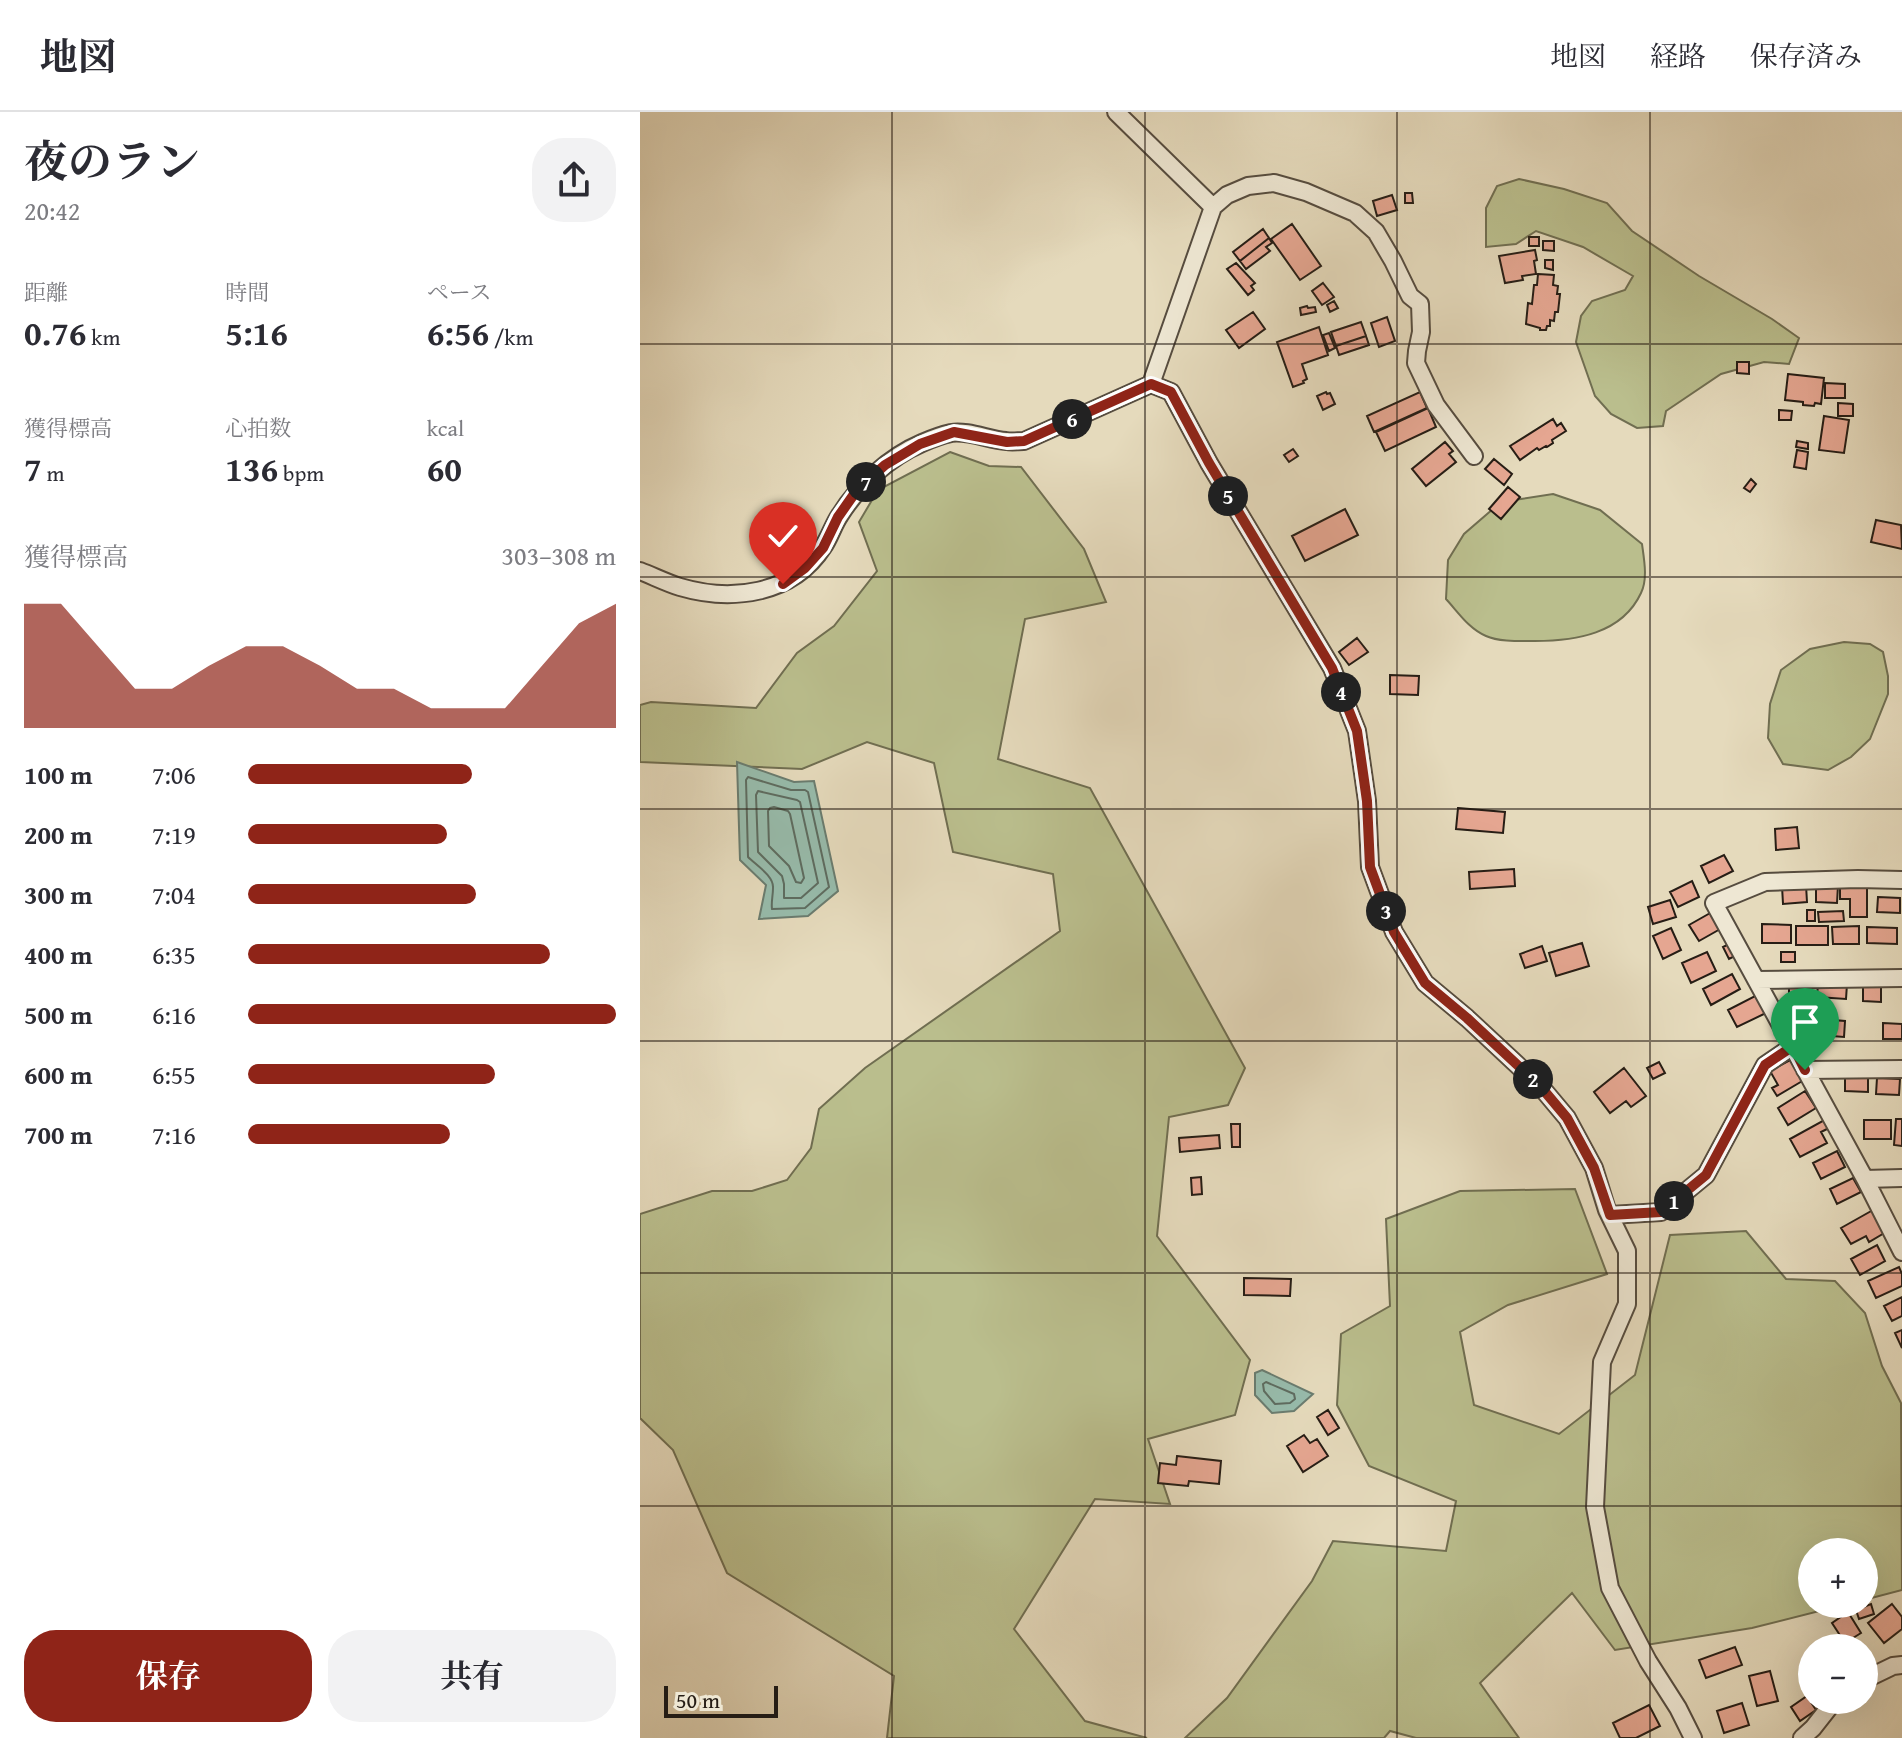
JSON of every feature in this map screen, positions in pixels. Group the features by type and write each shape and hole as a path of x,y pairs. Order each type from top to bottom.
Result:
{"street":[{"path":"1116,112 1213,207"},
{"path":"1151,384 1213,207 1227,195 1248,186 1274,183 1306,192 1355,213 1376,232 1410,296 1420,304 1421,332 1416,363 1436,405 1474,456"},
{"path":"640,571 680,587 708,593 729,595 760,592 783,584 805,568 823,548 838,517 857,490 885,465 920,444 954,432 1007,442 1024,441 1151,384 1171,392 1209,463 1332,668 1357,731 1367,801 1370,867 1394,932 1425,983 1541,1087 1567,1118 1594,1168 1610,1215 1627,1251 1627,1304 1602,1362 1595,1507 1610,1588 1693,1738"},
{"path":"1902,880 1765,882 1714,903 1902,1252"},
{"path":"1756,980 1902,978"},
{"path":"1610,1215 1661,1212 1706,1175 1765,1065 1793,1046"},
{"path":"1805,1070 1902,1069"},
{"path":"1865,1179 1902,1178"},
{"path":"1878,1673 1902,1665"},
{"path":"1802,1738 1824,1714"}],"shaded area":[{"path":"1519,179 1607,203 1632,231 1799,338 1789,364 1764,362 1721,374 1666,411 1663,426 1637,428 1611,414 1595,396 1576,342 1581,316 1592,301 1625,290 1633,276 1583,247 1536,231 1516,244 1486,247 1486,208 1497,186"},
{"path":"950,452 989,466 1021,467 1084,549 1106,602 1025,619 998,759 1090,788 1245,1068 1228,1105 1169,1117 1157,1236 1250,1360 1235,1415 1148,1439 1170,1504 1095,1499 1014,1629 1085,1721 1147,1738 887,1738 894,1676 727,1573 673,1450 640,1418 640,1214 712,1191 752,1191 787,1180 811,1148 819,1109 865,1068 1060,931 1053,874 953,852 934,763 867,742 802,769 640,762 640,705 651,702 756,708 797,653 834,626 877,571 859,522 878,490"},
{"path":"1553,494 1600,510 1642,544 1645,575 1641,593 1622,618 1581,637 1523,641 1486,636 1469,625 1446,599 1448,560 1464,534 1501,502"},
{"path":"1844,642 1870,644 1883,652 1888,694 1870,739 1851,757 1828,770 1783,764 1768,738 1770,704 1781,670 1810,649"},
{"path":"1575,1189 1607,1274 1508,1305 1460,1332 1474,1405 1559,1434 1635,1375 1670,1235 1746,1231 1786,1279 1835,1281 1865,1313 1882,1366 1901,1403 1902,1590 1878,1596 1878,1538 1798,1538 1798,1616 1752,1628 1615,1650 1572,1593 1480,1683 1519,1738 1416,1738 1390,1731 1384,1738 1185,1738 1227,1698 1312,1581 1333,1541 1446,1551 1456,1501 1369,1466 1337,1405 1341,1334 1390,1306 1386,1219 1460,1191"}],"water":[{"path":"737,762 794,782 814,781 838,891 808,916 759,919 766,885 740,860"},
{"path":"1262,1370 1313,1394 1294,1411 1272,1413 1255,1395 1255,1373"}],"building":[{"path":"1405,193 1412,193 1413,203 1405,203"},
{"path":"1392,195 1397,210 1377,216 1373,201"},
{"path":"1292,224 1321,266 1300,280 1271,239"},
{"path":"1263,229 1269,238 1240,261 1233,252"},
{"path":"1529,237 1539,237 1539,246 1529,246"},
{"path":"1269,238 1272,243 1266,247 1270,251 1246,269 1240,261"},
{"path":"1543,241 1554,241 1554,251 1543,250"},
{"path":"1535,250 1536,274 1505,283 1499,256"},
{"path":"1545,260 1553,260 1553,270 1545,268"},
{"path":"1236,263 1255,283 1251,286 1254,290 1248,295 1227,269"},
{"path":"1538,274 1554,275 1553,285 1558,286 1557,294 1560,294 1558,312 1555,312 1554,321 1550,320 1546,330 1526,324 1528,303 1532,304"},
{"path":"1323,283 1334,297 1322,305 1312,291"},
{"path":"1334,301 1338,308 1330,312 1327,305"},
{"path":"1315,307 1316,312 1301,315 1300,308"},
{"path":"1253,312 1265,329 1239,348 1226,330"},
{"path":"1387,317 1395,341 1379,347 1371,323"},
{"path":"1361,322 1366,336 1336,346 1331,332"},
{"path":"1319,327 1328,355 1302,364 1307,379 1293,387 1277,342"},
{"path":"1329,333 1335,348 1329,351 1323,335"},
{"path":"1366,336 1369,345 1339,355 1336,346"},
{"path":"1737,362 1749,362 1749,374 1737,373"},
{"path":"1788,374 1824,378 1821,404 1803,405 1803,402 1785,400"},
{"path":"1825,383 1845,384 1845,398 1825,398"},
{"path":"1420,392 1427,408 1374,432 1367,416"},
{"path":"1330,393 1335,404 1323,410 1317,396"},
{"path":"1838,403 1853,404 1853,416 1838,416"},
{"path":"1428,408 1436,427 1385,451 1376,432"},
{"path":"1779,410 1792,411 1791,420 1779,420"},
{"path":"1824,416 1849,420 1844,453 1819,450"},
{"path":"1553,419 1557,426 1561,423 1566,431 1547,447 1537,448 1520,460 1510,446"},
{"path":"1797,441 1808,443 1808,449 1796,447"},
{"path":"1445,442 1453,451 1449,454 1456,462 1426,486 1412,469"},
{"path":"1293,449 1298,456 1289,462 1284,455"},
{"path":"1797,450 1808,452 1806,469 1794,467"},
{"path":"1494,459 1512,474 1504,485 1485,469"},
{"path":"1751,479 1756,484 1750,492 1744,488"},
{"path":"1508,487 1520,497 1501,519 1489,509"},
{"path":"1345,509 1358,535 1305,561 1292,536"},
{"path":"1876,520 1901,525 1902,549 1871,542"},
{"path":"1357,638 1368,652 1349,665 1339,652"},
{"path":"1390,675 1419,676 1418,695 1390,694"},
{"path":"1458,808 1505,812 1503,833 1456,829"},
{"path":"1797,827 1799,848 1776,850 1775,829"},
{"path":"1724,855 1733,871 1709,883 1701,866"},
{"path":"1514,869 1515,886 1470,889 1469,872"},
{"path":"1692,881 1699,897 1678,907 1670,892"},
{"path":"1806,885 1807,902 1783,904 1782,886"},
{"path":"1816,885 1838,885 1837,903 1816,902"},
{"path":"1840,888 1867,888 1867,917 1850,917 1850,899 1840,899"},
{"path":"1878,897 1900,898 1900,913 1877,912"},
{"path":"1670,900 1676,917 1653,924 1648,907"},
{"path":"1807,910 1815,910 1815,921 1807,921"},
{"path":"1843,911 1844,921 1819,922 1818,912"},
{"path":"1712,912 1722,928 1699,941 1689,925"},
{"path":"1762,924 1791,925 1791,943 1762,943"},
{"path":"1796,926 1828,926 1828,945 1796,945"},
{"path":"1859,926 1859,944 1833,944 1832,927"},
{"path":"1867,927 1897,928 1897,944 1867,943"},
{"path":"1671,928 1681,950 1663,959 1653,936"},
{"path":"1733,942 1739,954 1729,959 1723,947"},
{"path":"1582,943 1589,966 1556,976 1549,953"},
{"path":"1542,946 1547,961 1525,968 1520,954"},
{"path":"1707,952 1716,971 1691,983 1682,963"},
{"path":"1781,952 1795,952 1795,962 1781,962"},
{"path":"1732,974 1740,989 1711,1005 1703,989"},
{"path":"1863,982 1881,982 1881,1002 1863,1001"},
{"path":"1818,983 1847,984 1846,999 1817,997"},
{"path":"1789,984 1811,985 1811,996 1789,995"},
{"path":"1757,995 1766,1013 1737,1027 1728,1010"},
{"path":"1820,1019 1845,1021 1844,1037 1819,1035"},
{"path":"1883,1023 1902,1024 1902,1039 1883,1039"},
{"path":"1792,1059 1804,1080 1777,1096 1772,1088 1778,1085 1770,1071"},
{"path":"1659,1062 1665,1073 1653,1079 1647,1068"},
{"path":"1624,1068 1646,1096 1631,1107 1626,1101 1610,1113 1594,1092"},
{"path":"1845,1074 1868,1075 1868,1092 1845,1091"},
{"path":"1877,1078 1900,1079 1899,1095 1876,1094"},
{"path":"1805,1091 1816,1108 1788,1125 1778,1108"},
{"path":"1828,1118 1833,1126 1821,1132 1827,1143 1800,1157 1790,1139"},
{"path":"1896,1119 1902,1119 1902,1146 1894,1145"},
{"path":"1864,1120 1891,1120 1891,1139 1864,1139"},
{"path":"1231,1124 1240,1124 1240,1147 1232,1147"},
{"path":"1219,1135 1220,1148 1180,1152 1179,1138"},
{"path":"1837,1151 1845,1167 1821,1179 1813,1163"},
{"path":"1201,1177 1202,1194 1192,1195 1191,1178"},
{"path":"1853,1178 1861,1192 1837,1204 1830,1189"},
{"path":"1873,1210 1886,1232 1869,1242 1866,1236 1851,1244 1841,1228"},
{"path":"1877,1245 1885,1261 1860,1275 1851,1259"},
{"path":"1899,1267 1902,1286 1876,1298 1868,1281"},
{"path":"1244,1278 1291,1279 1290,1296 1244,1295"},
{"path":"1902,1297 1902,1316 1892,1321 1884,1306"},
{"path":"1902,1330 1902,1348 1895,1333"},
{"path":"1328,1410 1339,1428 1328,1435 1317,1417"},
{"path":"1304,1435 1310,1443 1317,1439 1328,1456 1303,1472 1287,1446"},
{"path":"1177,1456 1221,1461 1219,1484 1189,1481 1188,1486 1158,1483 1160,1463 1176,1465"},
{"path":"1892,1604 1902,1617 1902,1629 1884,1643 1868,1623"},
{"path":"1839,1618 1852,1618 1861,1633 1839,1634 1832,1623"},
{"path":"1735,1647 1742,1665 1706,1678 1699,1660"},
{"path":"1770,1671 1778,1701 1757,1706 1749,1676"},
{"path":"1798,1702 1798,1714 1810,1714 1800,1721 1791,1707"},
{"path":"1742,1703 1749,1725 1724,1733 1717,1711"},
{"path":"1649,1705 1660,1726 1636,1738 1620,1738 1613,1723"}],"route":[{"path":"783,584 805,568 823,548 838,517 857,490 885,465 920,444 954,432 1007,442 1024,441 1151,384 1171,392 1209,463 1332,668 1357,731 1367,801 1370,867 1394,932 1425,983 1541,1087 1567,1118 1594,1168 1610,1215 1661,1212 1706,1175 1765,1065 1793,1046 1805,1070"}]}
